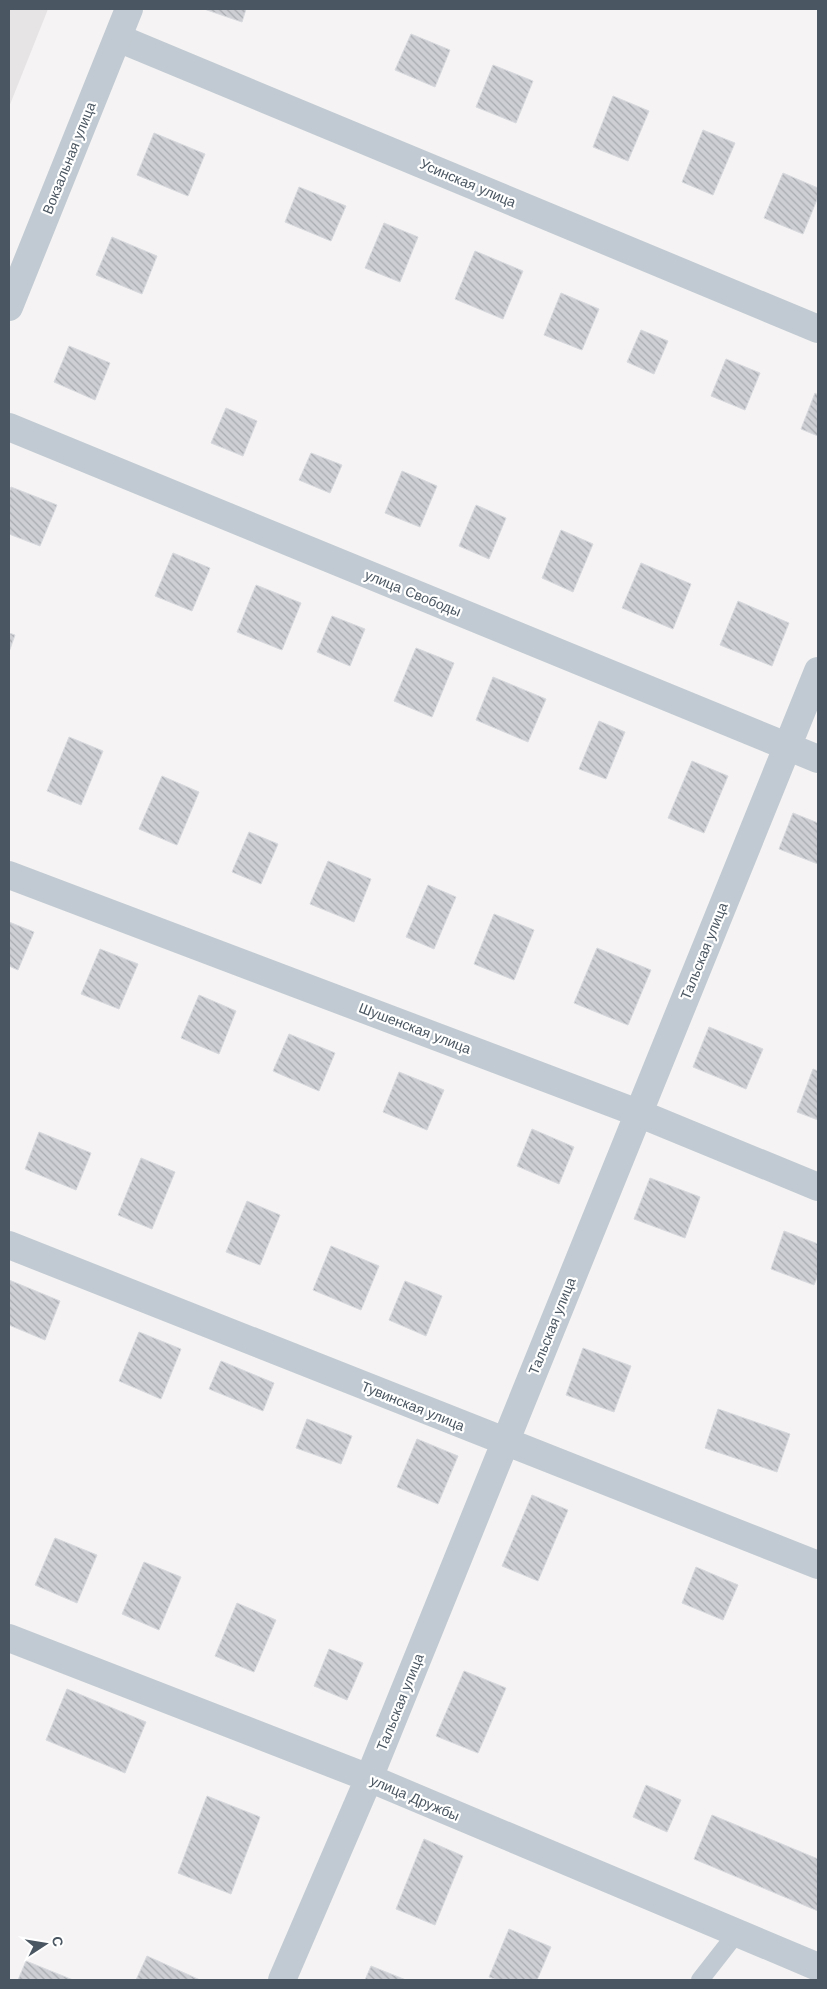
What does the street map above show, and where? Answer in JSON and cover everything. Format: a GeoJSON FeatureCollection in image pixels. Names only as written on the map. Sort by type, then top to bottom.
{"type":"FeatureCollection","features":[{"type":"Feature","properties":{"kind":"street","name":"Вокзальная улица"},"geometry":{"type":"LineString","coordinates":[[9,307],[129,9]]}},
{"type":"Feature","properties":{"kind":"street","name":"Усинская улица"},"geometry":{"type":"LineString","coordinates":[[118,38],[818,329]]}},
{"type":"Feature","properties":{"kind":"street","name":"улица Свободы"},"geometry":{"type":"LineString","coordinates":[[9,427],[818,759]]}},
{"type":"Feature","properties":{"kind":"street","name":"Тальская улица"},"geometry":{"type":"LineString","coordinates":[[282,1980],[369,1778],[818,670]]}},
{"type":"Feature","properties":{"kind":"street","name":"Шушенская улица"},"geometry":{"type":"LineString","coordinates":[[9,875],[638,1113],[818,1187]]}},
{"type":"Feature","properties":{"kind":"street","name":"Тувинская улица"},"geometry":{"type":"LineString","coordinates":[[9,1245],[818,1565]]}},
{"type":"Feature","properties":{"kind":"street","name":"улица Дружбы"},"geometry":{"type":"LineString","coordinates":[[9,1638],[369,1778],[818,1967]]}},
{"type":"Feature","properties":{"kind":"lane"},"geometry":{"type":"LineString","coordinates":[[700,1980],[736,1934]]}},
{"type":"Feature","properties":{"kind":"shaded area"},"geometry":{"type":"Polygon","coordinates":[[[9,9],[48,9],[9,107],[9,9]]]}},
{"type":"Feature","properties":{"kind":"building"},"geometry":{"type":"Polygon","coordinates":[[[204,9],[246,9],[242,22],[204,9]]]}},
{"type":"Feature","properties":{"kind":"building"},"geometry":{"type":"Polygon","coordinates":[[[411,34],[450,50],[435,87],[395,70],[411,34]]]}},
{"type":"Feature","properties":{"kind":"building"},"geometry":{"type":"Polygon","coordinates":[[[493,65],[533,81],[516,123],[476,107],[493,65]]]}},
{"type":"Feature","properties":{"kind":"building"},"geometry":{"type":"Polygon","coordinates":[[[613,96],[649,111],[628,161],[593,147],[613,96]]]}},
{"type":"Feature","properties":{"kind":"building"},"geometry":{"type":"Polygon","coordinates":[[[703,130],[735,143],[713,195],[682,182],[703,130]]]}},
{"type":"Feature","properties":{"kind":"building"},"geometry":{"type":"Polygon","coordinates":[[[154,133],[205,154],[188,196],[137,175],[154,133]]]}},
{"type":"Feature","properties":{"kind":"building"},"geometry":{"type":"Polygon","coordinates":[[[783,173],[818,188],[818,197],[803,234],[764,218],[783,173]]]}},
{"type":"Feature","properties":{"kind":"building"},"geometry":{"type":"Polygon","coordinates":[[[299,187],[346,206],[331,241],[285,222],[299,187]]]}},
{"type":"Feature","properties":{"kind":"building"},"geometry":{"type":"Polygon","coordinates":[[[384,223],[418,237],[400,282],[365,268],[384,223]]]}},
{"type":"Feature","properties":{"kind":"building"},"geometry":{"type":"Polygon","coordinates":[[[112,237],[157,256],[142,294],[96,275],[112,237]]]}},
{"type":"Feature","properties":{"kind":"building"},"geometry":{"type":"Polygon","coordinates":[[[475,251],[523,271],[503,319],[455,299],[475,251]]]}},
{"type":"Feature","properties":{"kind":"building"},"geometry":{"type":"Polygon","coordinates":[[[561,293],[599,309],[582,350],[544,335],[561,293]]]}},
{"type":"Feature","properties":{"kind":"building"},"geometry":{"type":"Polygon","coordinates":[[[641,330],[668,341],[654,374],[627,362],[641,330]]]}},
{"type":"Feature","properties":{"kind":"building"},"geometry":{"type":"Polygon","coordinates":[[[69,346],[110,363],[95,400],[54,382],[69,346]]]}},
{"type":"Feature","properties":{"kind":"building"},"geometry":{"type":"Polygon","coordinates":[[[726,359],[760,373],[745,410],[711,396],[726,359]]]}},
{"type":"Feature","properties":{"kind":"building"},"geometry":{"type":"Polygon","coordinates":[[[815,393],[818,395],[818,436],[801,429],[815,393]]]}},
{"type":"Feature","properties":{"kind":"building"},"geometry":{"type":"Polygon","coordinates":[[[226,408],[257,421],[243,456],[211,443],[226,408]]]}},
{"type":"Feature","properties":{"kind":"building"},"geometry":{"type":"Polygon","coordinates":[[[311,453],[342,465],[330,493],[299,480],[311,453]]]}},
{"type":"Feature","properties":{"kind":"building"},"geometry":{"type":"Polygon","coordinates":[[[402,471],[437,486],[420,527],[385,513],[402,471]]]}},
{"type":"Feature","properties":{"kind":"building"},"geometry":{"type":"Polygon","coordinates":[[[11,487],[57,505],[40,546],[9,534],[9,493],[11,487]]]}},
{"type":"Feature","properties":{"kind":"building"},"geometry":{"type":"Polygon","coordinates":[[[476,505],[506,518],[489,559],[459,546],[476,505]]]}},
{"type":"Feature","properties":{"kind":"building"},"geometry":{"type":"Polygon","coordinates":[[[561,530],[593,544],[573,592],[542,578],[561,530]]]}},
{"type":"Feature","properties":{"kind":"building"},"geometry":{"type":"Polygon","coordinates":[[[173,553],[210,568],[192,611],[155,596],[173,553]]]}},
{"type":"Feature","properties":{"kind":"building"},"geometry":{"type":"Polygon","coordinates":[[[641,563],[691,584],[673,629],[622,608],[641,563]]]}},
{"type":"Feature","properties":{"kind":"building"},"geometry":{"type":"Polygon","coordinates":[[[256,585],[301,603],[282,650],[237,632],[256,585]]]}},
{"type":"Feature","properties":{"kind":"building"},"geometry":{"type":"Polygon","coordinates":[[[738,601],[789,623],[772,666],[720,645],[738,601]]]}},
{"type":"Feature","properties":{"kind":"building"},"geometry":{"type":"Polygon","coordinates":[[[332,616],[365,629],[350,666],[317,652],[332,616]]]}},
{"type":"Feature","properties":{"kind":"building"},"geometry":{"type":"Polygon","coordinates":[[[9,633],[15,635],[9,652],[9,633]]]}},
{"type":"Feature","properties":{"kind":"building"},"geometry":{"type":"Polygon","coordinates":[[[416,648],[454,663],[432,717],[394,701],[416,648]]]}},
{"type":"Feature","properties":{"kind":"building"},"geometry":{"type":"Polygon","coordinates":[[[493,677],[546,699],[528,742],[476,720],[493,677]]]}},
{"type":"Feature","properties":{"kind":"building"},"geometry":{"type":"Polygon","coordinates":[[[599,721],[625,732],[606,779],[579,769],[599,721]]]}},
{"type":"Feature","properties":{"kind":"building"},"geometry":{"type":"Polygon","coordinates":[[[69,737],[103,751],[81,805],[47,791],[69,737]]]}},
{"type":"Feature","properties":{"kind":"building"},"geometry":{"type":"Polygon","coordinates":[[[692,761],[728,776],[704,833],[668,818],[692,761]]]}},
{"type":"Feature","properties":{"kind":"building"},"geometry":{"type":"Polygon","coordinates":[[[162,776],[199,792],[177,845],[139,829],[162,776]]]}},
{"type":"Feature","properties":{"kind":"building"},"geometry":{"type":"Polygon","coordinates":[[[793,813],[818,823],[818,864],[779,849],[793,813]]]}},
{"type":"Feature","properties":{"kind":"building"},"geometry":{"type":"Polygon","coordinates":[[[249,832],[278,844],[261,884],[232,872],[249,832]]]}},
{"type":"Feature","properties":{"kind":"building"},"geometry":{"type":"Polygon","coordinates":[[[328,861],[371,879],[354,922],[310,904],[328,861]]]}},
{"type":"Feature","properties":{"kind":"building"},"geometry":{"type":"Polygon","coordinates":[[[428,885],[456,897],[434,949],[406,937],[428,885]]]}},
{"type":"Feature","properties":{"kind":"building"},"geometry":{"type":"Polygon","coordinates":[[[494,914],[534,930],[514,980],[474,964],[494,914]]]}},
{"type":"Feature","properties":{"kind":"building"},"geometry":{"type":"Polygon","coordinates":[[[9,922],[34,932],[18,970],[9,966],[9,922]]]}},
{"type":"Feature","properties":{"kind":"building"},"geometry":{"type":"Polygon","coordinates":[[[597,948],[651,970],[628,1025],[574,1003],[597,948]]]}},
{"type":"Feature","properties":{"kind":"building"},"geometry":{"type":"Polygon","coordinates":[[[100,949],[138,964],[119,1009],[81,994],[100,949]]]}},
{"type":"Feature","properties":{"kind":"building"},"geometry":{"type":"Polygon","coordinates":[[[199,995],[236,1011],[219,1054],[181,1038],[199,995]]]}},
{"type":"Feature","properties":{"kind":"building"},"geometry":{"type":"Polygon","coordinates":[[[709,1027],[763,1049],[746,1089],[693,1067],[709,1027]]]}},
{"type":"Feature","properties":{"kind":"building"},"geometry":{"type":"Polygon","coordinates":[[[289,1034],[335,1053],[319,1091],[273,1071],[289,1034]]]}},
{"type":"Feature","properties":{"kind":"building"},"geometry":{"type":"Polygon","coordinates":[[[813,1069],[818,1071],[818,1120],[797,1112],[813,1069]]]}},
{"type":"Feature","properties":{"kind":"building"},"geometry":{"type":"Polygon","coordinates":[[[399,1072],[444,1090],[427,1130],[383,1112],[399,1072]]]}},
{"type":"Feature","properties":{"kind":"building"},"geometry":{"type":"Polygon","coordinates":[[[532,1129],[574,1147],[559,1184],[517,1166],[532,1129]]]}},
{"type":"Feature","properties":{"kind":"building"},"geometry":{"type":"Polygon","coordinates":[[[39,1132],[91,1153],[76,1190],[25,1169],[39,1132]]]}},
{"type":"Feature","properties":{"kind":"building"},"geometry":{"type":"Polygon","coordinates":[[[141,1158],[175,1172],[152,1229],[118,1215],[141,1158]]]}},
{"type":"Feature","properties":{"kind":"building"},"geometry":{"type":"Polygon","coordinates":[[[650,1178],[700,1197],[685,1238],[634,1219],[650,1178]]]}},
{"type":"Feature","properties":{"kind":"building"},"geometry":{"type":"Polygon","coordinates":[[[247,1201],[280,1215],[260,1265],[226,1252],[247,1201]]]}},
{"type":"Feature","properties":{"kind":"building"},"geometry":{"type":"Polygon","coordinates":[[[784,1231],[818,1244],[818,1275],[814,1285],[771,1269],[784,1231]]]}},
{"type":"Feature","properties":{"kind":"building"},"geometry":{"type":"Polygon","coordinates":[[[331,1246],[379,1266],[361,1310],[313,1290],[331,1246]]]}},
{"type":"Feature","properties":{"kind":"building"},"geometry":{"type":"Polygon","coordinates":[[[9,1280],[60,1301],[45,1340],[9,1325],[9,1280]]]}},
{"type":"Feature","properties":{"kind":"building"},"geometry":{"type":"Polygon","coordinates":[[[405,1281],[442,1296],[426,1336],[389,1320],[405,1281]]]}},
{"type":"Feature","properties":{"kind":"building"},"geometry":{"type":"Polygon","coordinates":[[[139,1332],[181,1349],[161,1399],[119,1381],[139,1332]]]}},
{"type":"Feature","properties":{"kind":"building"},"geometry":{"type":"Polygon","coordinates":[[[583,1348],[631,1366],[614,1412],[566,1395],[583,1348]]]}},
{"type":"Feature","properties":{"kind":"building"},"geometry":{"type":"Polygon","coordinates":[[[221,1361],[274,1383],[263,1411],[209,1389],[221,1361]]]}},
{"type":"Feature","properties":{"kind":"building"},"geometry":{"type":"Polygon","coordinates":[[[718,1409],[790,1434],[777,1472],[705,1448],[718,1409]]]}},
{"type":"Feature","properties":{"kind":"building"},"geometry":{"type":"Polygon","coordinates":[[[307,1419],[352,1436],[341,1464],[296,1448],[307,1419]]]}},
{"type":"Feature","properties":{"kind":"building"},"geometry":{"type":"Polygon","coordinates":[[[417,1439],[458,1456],[438,1504],[397,1487],[417,1439]]]}},
{"type":"Feature","properties":{"kind":"building"},"geometry":{"type":"Polygon","coordinates":[[[532,1495],[568,1510],[538,1581],[502,1566],[532,1495]]]}},
{"type":"Feature","properties":{"kind":"building"},"geometry":{"type":"Polygon","coordinates":[[[55,1538],[97,1555],[77,1603],[35,1585],[55,1538]]]}},
{"type":"Feature","properties":{"kind":"building"},"geometry":{"type":"Polygon","coordinates":[[[144,1562],[181,1577],[159,1630],[122,1614],[144,1562]]]}},
{"type":"Feature","properties":{"kind":"building"},"geometry":{"type":"Polygon","coordinates":[[[696,1567],[738,1585],[723,1620],[682,1603],[696,1567]]]}},
{"type":"Feature","properties":{"kind":"building"},"geometry":{"type":"Polygon","coordinates":[[[237,1603],[276,1620],[254,1672],[215,1656],[237,1603]]]}},
{"type":"Feature","properties":{"kind":"building"},"geometry":{"type":"Polygon","coordinates":[[[329,1649],[363,1663],[347,1700],[314,1686],[329,1649]]]}},
{"type":"Feature","properties":{"kind":"building"},"geometry":{"type":"Polygon","coordinates":[[[464,1671],[506,1688],[478,1753],[436,1736],[464,1671]]]}},
{"type":"Feature","properties":{"kind":"building"},"geometry":{"type":"Polygon","coordinates":[[[67,1689],[146,1722],[125,1773],[46,1740],[67,1689]]]}},
{"type":"Feature","properties":{"kind":"building"},"geometry":{"type":"Polygon","coordinates":[[[646,1785],[681,1800],[667,1832],[633,1817],[646,1785]]]}},
{"type":"Feature","properties":{"kind":"building"},"geometry":{"type":"Polygon","coordinates":[[[207,1796],[260,1817],[231,1894],[178,1873],[207,1796]]]}},
{"type":"Feature","properties":{"kind":"building"},"geometry":{"type":"Polygon","coordinates":[[[712,1815],[818,1859],[818,1911],[694,1859],[712,1815]]]}},
{"type":"Feature","properties":{"kind":"building"},"geometry":{"type":"Polygon","coordinates":[[[424,1839],[463,1856],[435,1925],[396,1909],[424,1839]]]}},
{"type":"Feature","properties":{"kind":"building"},"geometry":{"type":"Polygon","coordinates":[[[509,1929],[551,1947],[537,1980],[498,1980],[489,1977],[509,1929]]]}},
{"type":"Feature","properties":{"kind":"building"},"geometry":{"type":"Polygon","coordinates":[[[147,1956],[200,1980],[136,1980],[147,1956]]]}},
{"type":"Feature","properties":{"kind":"building"},"geometry":{"type":"Polygon","coordinates":[[[26,1961],[73,1980],[18,1980],[26,1961]]]}},
{"type":"Feature","properties":{"kind":"building"},"geometry":{"type":"Polygon","coordinates":[[[371,1966],[406,1980],[365,1980],[371,1966]]]}}]}
